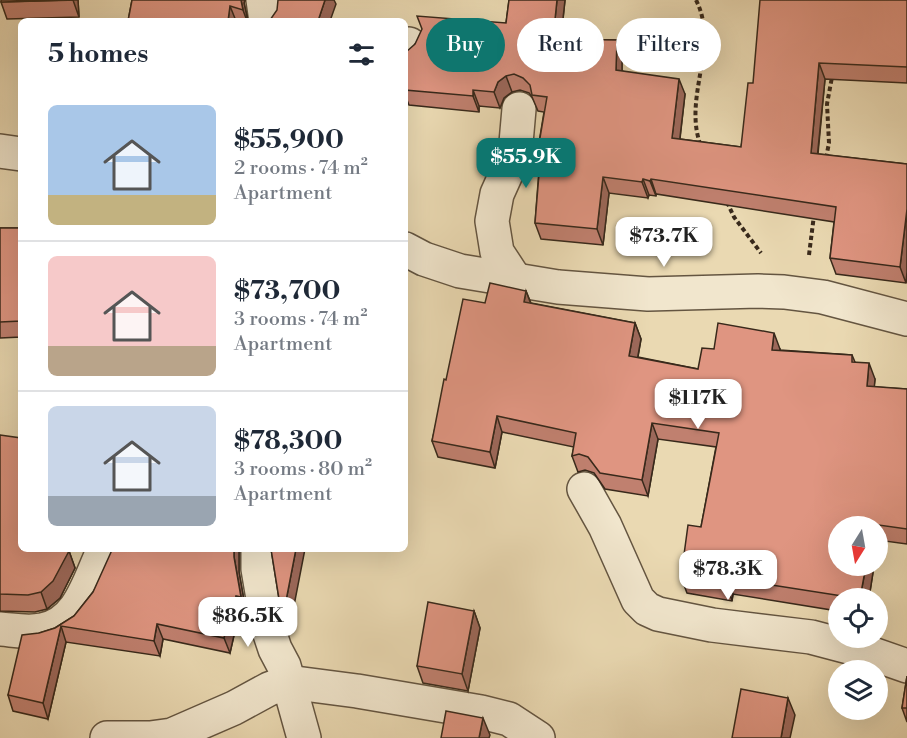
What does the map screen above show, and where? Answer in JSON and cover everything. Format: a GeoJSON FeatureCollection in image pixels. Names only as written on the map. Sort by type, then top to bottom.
{"type":"FeatureCollection","features":[{"type":"Feature","properties":{"kind":"street"},"geometry":{"type":"LineString","coordinates":[[263,0],[266,18]]}},
{"type":"Feature","properties":{"kind":"street"},"geometry":{"type":"LineString","coordinates":[[514,279],[497,252],[492,220],[497,194],[514,154],[519,109]]}},
{"type":"Feature","properties":{"kind":"street"},"geometry":{"type":"LineString","coordinates":[[0,151],[18,154]]}},
{"type":"Feature","properties":{"kind":"street"},"geometry":{"type":"LineString","coordinates":[[408,251],[424,259],[460,271],[558,287],[648,294],[758,291],[801,294],[907,319]]}},
{"type":"Feature","properties":{"kind":"street"},"geometry":{"type":"LineString","coordinates":[[584,489],[605,526],[638,600],[647,609],[658,614],[712,625],[811,637],[864,651],[907,666]]}},
{"type":"Feature","properties":{"kind":"street"},"geometry":{"type":"LineString","coordinates":[[0,629],[41,631],[67,619],[76,610],[103,552]]}},
{"type":"Feature","properties":{"kind":"street"},"geometry":{"type":"LineString","coordinates":[[258,552],[258,569],[268,628],[288,682],[303,738]]}},
{"type":"Feature","properties":{"kind":"street"},"geometry":{"type":"LineString","coordinates":[[107,738],[150,738],[172,735],[234,708],[269,688],[288,682],[481,712],[509,719],[538,738]]}},
{"type":"Feature","properties":{"kind":"path"},"geometry":{"type":"LineString","coordinates":[[696,0],[704,25],[705,49],[694,112],[696,132],[704,152]]}},
{"type":"Feature","properties":{"kind":"path"},"geometry":{"type":"LineString","coordinates":[[825,163],[829,143],[827,116],[833,74]]}},
{"type":"Feature","properties":{"kind":"path"},"geometry":{"type":"LineString","coordinates":[[726,201],[740,225],[801,294]]}},
{"type":"Feature","properties":{"kind":"path"},"geometry":{"type":"LineString","coordinates":[[801,294],[808,265],[815,213]]}},
{"type":"Feature","properties":{"kind":"building"},"geometry":{"type":"Polygon","coordinates":[[[1,0],[67,0],[1,2],[1,0]]]}},
{"type":"Feature","properties":{"kind":"building"},"geometry":{"type":"Polygon","coordinates":[[[132,0],[241,0],[243,10],[230,6],[228,18],[129,18],[132,0]]]}},
{"type":"Feature","properties":{"kind":"building"},"geometry":{"type":"Polygon","coordinates":[[[278,0],[325,0],[319,18],[271,18],[277,10],[278,0]]]}},
{"type":"Feature","properties":{"kind":"building"},"geometry":{"type":"Polygon","coordinates":[[[509,0],[557,0],[555,18],[517,18],[517,72],[604,72],[604,40],[616,40],[616,72],[679,79],[672,138],[741,147],[748,83],[753,83],[760,0],[907,0],[907,67],[819,63],[811,153],[907,164],[907,209],[900,267],[830,258],[836,207],[651,179],[650,181],[643,179],[642,182],[603,177],[597,229],[535,223],[540,162],[536,161],[547,97],[532,95],[530,85],[523,78],[514,74],[498,82],[494,92],[473,90],[473,96],[408,90],[408,50],[415,44],[422,29],[417,16],[442,18],[426,18],[426,72],[505,72],[505,23],[509,0]]]}},
{"type":"Feature","properties":{"kind":"building"},"geometry":{"type":"Polygon","coordinates":[[[0,228],[18,228],[18,321],[0,322],[0,228]]]}},
{"type":"Feature","properties":{"kind":"building"},"geometry":{"type":"Polygon","coordinates":[[[490,283],[526,291],[524,302],[635,323],[629,356],[698,369],[702,348],[714,349],[718,323],[774,333],[772,350],[852,355],[852,362],[869,363],[867,386],[907,389],[907,529],[888,526],[888,516],[828,516],[828,576],[864,576],[862,588],[828,588],[828,594],[727,578],[727,585],[681,577],[688,525],[701,527],[719,433],[652,423],[642,480],[600,473],[588,457],[579,454],[572,456],[576,433],[497,416],[490,452],[432,441],[463,299],[485,303],[490,283]]]}},
{"type":"Feature","properties":{"kind":"building"},"geometry":{"type":"Polygon","coordinates":[[[0,435],[18,438],[18,552],[68,552],[53,581],[41,592],[28,595],[0,594],[0,435]]]}},
{"type":"Feature","properties":{"kind":"building"},"geometry":{"type":"Polygon","coordinates":[[[111,552],[234,552],[241,597],[236,596],[234,608],[231,607],[224,638],[157,624],[154,641],[61,626],[43,703],[8,695],[22,635],[55,628],[74,616],[93,592],[111,552]]]}},
{"type":"Feature","properties":{"kind":"building"},"geometry":{"type":"Polygon","coordinates":[[[271,552],[295,552],[285,606],[280,605],[271,552]]]}},
{"type":"Feature","properties":{"kind":"building"},"geometry":{"type":"Polygon","coordinates":[[[428,602],[474,611],[462,674],[417,666],[428,602]]]}},
{"type":"Feature","properties":{"kind":"building"},"geometry":{"type":"Polygon","coordinates":[[[907,676],[907,708],[902,708],[907,676]]]}},
{"type":"Feature","properties":{"kind":"building"},"geometry":{"type":"Polygon","coordinates":[[[741,689],[788,698],[781,738],[732,738],[741,689]]]}},
{"type":"Feature","properties":{"kind":"building"},"geometry":{"type":"Polygon","coordinates":[[[446,711],[483,718],[479,738],[441,738],[446,711]]]}}]}
